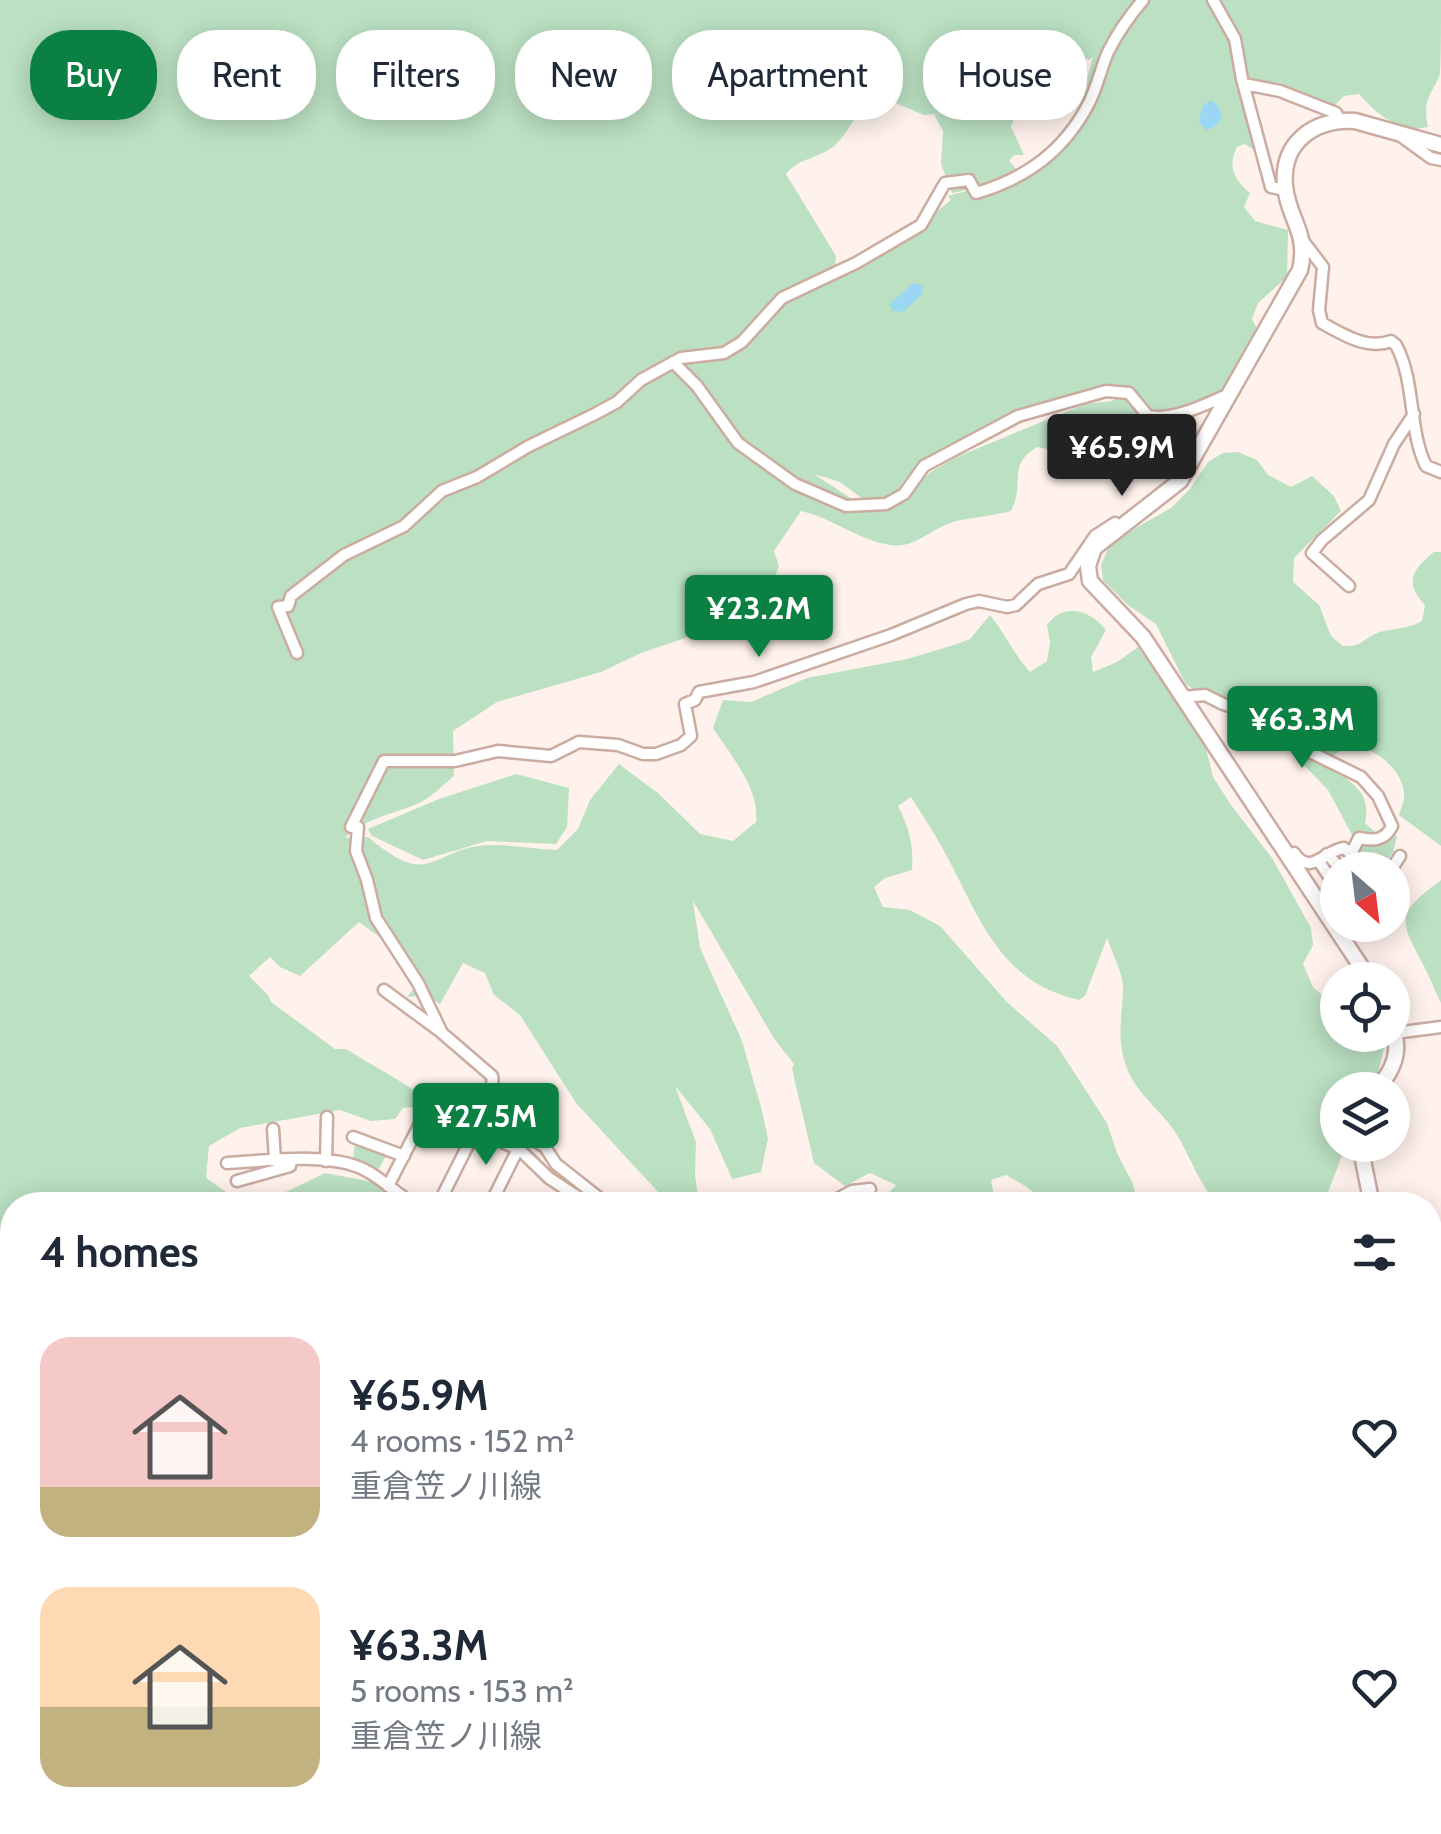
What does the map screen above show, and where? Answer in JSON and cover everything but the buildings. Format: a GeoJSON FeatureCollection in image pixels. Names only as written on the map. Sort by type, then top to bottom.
{"type":"FeatureCollection","features":[{"type":"Feature","properties":{"kind":"main road"},"geometry":{"type":"LineString","coordinates":[[1358,962],[1143,637],[1090,581],[1088,566],[1094,548],[1180,482],[1300,270],[1304,242],[1285,190],[1286,164],[1295,142],[1313,128],[1340,120],[1441,145]]}},
{"type":"Feature","properties":{"kind":"main road"},"geometry":{"type":"LineString","coordinates":[[1363,1162],[1369,1192]]}},
{"type":"Feature","properties":{"kind":"street"},"geometry":{"type":"LineString","coordinates":[[297,653],[278,608],[288,606],[291,596],[344,555],[404,526],[442,491],[477,477],[616,402],[641,380],[673,362],[724,353],[742,342],[782,298],[912,232],[931,212],[946,182],[969,180],[976,192],[1011,182],[1044,160],[1059,148],[1088,104],[1109,50],[1144,0]]}},
{"type":"Feature","properties":{"kind":"street"},"geometry":{"type":"LineString","coordinates":[[1212,0],[1236,38],[1266,174],[1271,187],[1285,190]]}},
{"type":"Feature","properties":{"kind":"street"},"geometry":{"type":"LineString","coordinates":[[1244,84],[1280,91],[1336,113],[1340,120]]}},
{"type":"Feature","properties":{"kind":"street"},"geometry":{"type":"LineString","coordinates":[[1397,133],[1431,158],[1441,160]]}},
{"type":"Feature","properties":{"kind":"street"},"geometry":{"type":"LineString","coordinates":[[1304,242],[1322,268],[1322,323],[1367,344],[1379,346],[1391,341],[1396,345],[1411,389],[1418,449],[1426,466],[1441,472]]}},
{"type":"Feature","properties":{"kind":"street"},"geometry":{"type":"LineString","coordinates":[[673,362],[697,386],[738,443],[795,484],[827,500],[869,507],[886,504],[904,494],[924,466],[1034,410],[1106,390],[1129,393],[1148,416],[1158,418],[1177,415],[1232,394]]}},
{"type":"Feature","properties":{"kind":"street"},"geometry":{"type":"LineString","coordinates":[[1349,586],[1312,553],[1370,500],[1394,444],[1415,413]]}},
{"type":"Feature","properties":{"kind":"street"},"geometry":{"type":"LineString","coordinates":[[442,1033],[418,983],[376,918],[356,851],[358,827],[351,827],[384,761],[455,761],[498,751],[551,756],[580,742],[656,754],[681,745],[691,736],[685,704],[699,692],[754,682],[891,635],[966,604],[979,601],[1006,608],[1016,606],[1038,584],[1069,574],[1095,536],[1115,524],[1118,528]]}},
{"type":"Feature","properties":{"kind":"street"},"geometry":{"type":"LineString","coordinates":[[1183,697],[1205,695],[1276,720],[1310,752],[1361,777],[1378,796],[1392,826],[1380,840],[1358,838],[1352,852]]}},
{"type":"Feature","properties":{"kind":"street"},"geometry":{"type":"LineString","coordinates":[[1271,832],[1279,833],[1304,864],[1320,858]]}},
{"type":"Feature","properties":{"kind":"street"},"geometry":{"type":"LineString","coordinates":[[384,990],[492,1076],[490,1112],[545,1147],[556,1164],[592,1192]]}},
{"type":"Feature","properties":{"kind":"street"},"geometry":{"type":"LineString","coordinates":[[1410,1029],[1441,1027]]}},
{"type":"Feature","properties":{"kind":"street"},"geometry":{"type":"LineString","coordinates":[[326,1161],[327,1118]]}},
{"type":"Feature","properties":{"kind":"street"},"geometry":{"type":"LineString","coordinates":[[388,1186],[422,1120],[476,1129],[518,1149],[548,1178],[570,1192]]}},
{"type":"Feature","properties":{"kind":"street"},"geometry":{"type":"LineString","coordinates":[[273,1129],[275,1160]]}},
{"type":"Feature","properties":{"kind":"street"},"geometry":{"type":"LineString","coordinates":[[444,1192],[476,1129]]}},
{"type":"Feature","properties":{"kind":"street"},"geometry":{"type":"LineString","coordinates":[[353,1136],[404,1156]]}},
{"type":"Feature","properties":{"kind":"street"},"geometry":{"type":"LineString","coordinates":[[496,1192],[518,1149]]}},
{"type":"Feature","properties":{"kind":"street"},"geometry":{"type":"LineString","coordinates":[[237,1181],[290,1166],[291,1160]]}},
{"type":"Feature","properties":{"kind":"street"},"geometry":{"type":"LineString","coordinates":[[227,1163],[349,1162],[397,1192]]}},
{"type":"Feature","properties":{"kind":"street"},"geometry":{"type":"LineString","coordinates":[[860,1192],[870,1188]]}},
{"type":"Feature","properties":{"kind":"green space"},"geometry":{"type":"Polygon","coordinates":[[[0,0],[1441,0],[1440,74],[1427,104],[1428,127],[1408,128],[1390,121],[1359,94],[1344,96],[1333,107],[1249,91],[1258,135],[1253,149],[1244,144],[1237,147],[1232,167],[1250,193],[1244,207],[1255,221],[1288,230],[1287,277],[1258,303],[1252,319],[1261,337],[1257,348],[1217,399],[1188,405],[1149,425],[1085,438],[1067,453],[1037,447],[1019,468],[1011,511],[956,521],[908,544],[878,542],[801,511],[774,551],[779,566],[772,584],[727,618],[601,672],[497,702],[453,731],[454,776],[435,793],[371,820],[345,838],[368,837],[406,862],[420,864],[472,847],[557,850],[578,829],[590,800],[619,764],[659,794],[700,834],[733,841],[756,822],[756,809],[749,784],[713,728],[723,700],[751,702],[807,678],[907,659],[954,645],[970,639],[990,615],[1030,672],[1047,661],[1047,625],[1061,613],[1077,611],[1106,630],[1091,657],[1093,672],[1138,647],[1205,744],[1213,777],[1272,858],[1311,928],[1313,945],[1303,964],[1320,993],[1320,1052],[1383,1052],[1378,1072],[1320,1072],[1320,1162],[1340,1162],[1328,1192],[1208,1192],[1171,1126],[1141,1092],[1125,1063],[1121,1042],[1123,982],[1107,938],[1085,996],[1079,1000],[1051,991],[1029,978],[994,943],[911,797],[898,806],[910,837],[912,870],[885,878],[874,887],[883,907],[910,910],[940,926],[1007,1002],[1057,1046],[1107,1123],[1135,1192],[1033,1192],[1006,1175],[991,1180],[993,1192],[889,1192],[896,1185],[870,1173],[845,1186],[814,1163],[794,1064],[775,1040],[693,901],[700,948],[742,1041],[761,1107],[768,1139],[761,1172],[732,1179],[710,1129],[675,1086],[696,1142],[697,1192],[658,1192],[576,1103],[520,1015],[494,995],[485,973],[463,963],[440,1004],[407,997],[417,985],[381,938],[359,922],[300,976],[280,967],[270,957],[249,976],[271,1002],[335,1049],[346,1049],[433,1101],[467,1108],[467,1113],[424,1112],[413,1107],[403,1108],[395,1119],[371,1121],[340,1110],[240,1128],[209,1146],[206,1178],[226,1192],[0,1192],[0,0]],[[672,30],[672,120],[854,120],[835,145],[786,174],[836,256],[835,269],[929,218],[951,200],[948,196],[989,185],[952,193],[941,164],[943,131],[937,120],[1014,120],[1011,127],[1024,155],[1014,155],[1009,161],[1018,171],[1044,154],[1071,120],[1087,120],[1087,80],[1093,57],[1087,59],[1087,30],[923,30],[923,115],[903,106],[903,30],[672,30]],[[1124,395],[1038,414],[915,473],[890,496],[864,500],[840,482],[814,474],[858,503],[875,505],[917,485],[959,456],[1085,404],[1124,395]]]}},
{"type":"Feature","properties":{"kind":"green space"},"geometry":{"type":"Polygon","coordinates":[[[1238,452],[1257,460],[1268,475],[1291,487],[1312,476],[1334,496],[1341,511],[1294,558],[1293,582],[1319,605],[1331,636],[1343,646],[1357,645],[1379,633],[1422,621],[1425,605],[1414,589],[1413,576],[1434,552],[1441,552],[1441,846],[1399,815],[1404,793],[1401,781],[1385,760],[1361,748],[1350,748],[1330,761],[1362,794],[1365,823],[1375,832],[1390,831],[1397,837],[1393,852],[1361,852],[1328,790],[1272,732],[1242,717],[1214,695],[1198,693],[1185,683],[1156,624],[1129,606],[1103,580],[1101,565],[1111,542],[1171,508],[1208,462],[1223,453],[1238,452]]]}},
{"type":"Feature","properties":{"kind":"green space"},"geometry":{"type":"Polygon","coordinates":[[[516,774],[569,788],[567,827],[556,844],[487,841],[423,860],[372,836],[368,829],[439,799],[516,774]]]}},
{"type":"Feature","properties":{"kind":"green space"},"geometry":{"type":"Polygon","coordinates":[[[1441,880],[1441,1003],[1410,938],[1410,908],[1441,880]]]}},
{"type":"Feature","properties":{"kind":"green space"},"geometry":{"type":"Polygon","coordinates":[[[355,1143],[386,1156],[377,1172],[353,1159],[355,1143]]]}},
{"type":"Feature","properties":{"kind":"green space"},"geometry":{"type":"Polygon","coordinates":[[[325,1173],[373,1182],[388,1192],[286,1192],[325,1173]]]}},
{"type":"Feature","properties":{"kind":"water"},"geometry":{"type":"Polygon","coordinates":[[[1211,100],[1219,107],[1222,118],[1206,130],[1199,122],[1202,107],[1211,100]]]}},
{"type":"Feature","properties":{"kind":"water"},"geometry":{"type":"Polygon","coordinates":[[[913,283],[923,286],[922,294],[903,312],[892,310],[890,304],[913,283]]]}}]}
